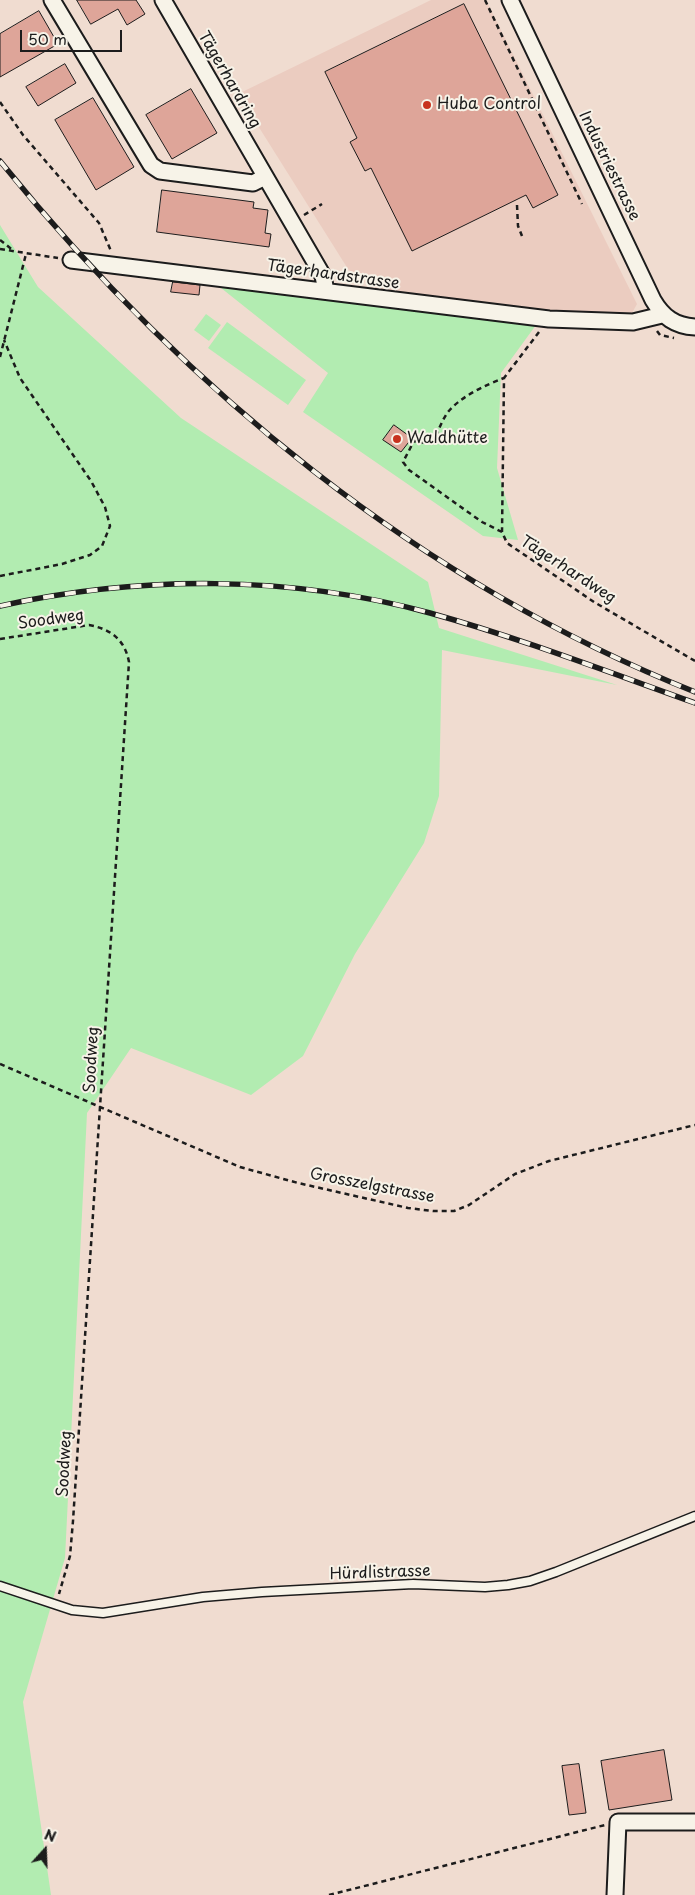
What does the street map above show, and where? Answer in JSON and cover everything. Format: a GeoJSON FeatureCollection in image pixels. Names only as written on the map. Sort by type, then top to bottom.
{"type":"FeatureCollection","features":[{"type":"Feature","properties":{"kind":"street"},"geometry":{"type":"LineString","coordinates":[[52,0],[151,165],[160,171],[253,183],[265,177]]}},
{"type":"Feature","properties":{"kind":"street","name":"Tägerhardring"},"geometry":{"type":"LineString","coordinates":[[163,0],[323,276],[326,290]]}},
{"type":"Feature","properties":{"kind":"street","name":"Industriestrasse"},"geometry":{"type":"LineString","coordinates":[[510,0],[662,315]]}},
{"type":"Feature","properties":{"kind":"street","name":"Tägerhardstrasse"},"geometry":{"type":"LineString","coordinates":[[71,260],[326,290],[421,305],[549,320],[633,322],[662,315]]}},
{"type":"Feature","properties":{"kind":"street"},"geometry":{"type":"LineString","coordinates":[[662,315],[674,322],[695,327]]}},
{"type":"Feature","properties":{"kind":"street"},"geometry":{"type":"LineString","coordinates":[[614,1895],[618,1822],[695,1822]]}},
{"type":"Feature","properties":{"kind":"lane","name":"Hürdlistrasse"},"geometry":{"type":"LineString","coordinates":[[0,1586],[81,1612],[103,1613],[203,1597],[271,1592],[413,1584],[485,1587],[508,1585],[530,1581],[556,1572],[695,1516]]}},
{"type":"Feature","properties":{"kind":"path"},"geometry":{"type":"LineString","coordinates":[[485,0],[582,204]]}},
{"type":"Feature","properties":{"kind":"path"},"geometry":{"type":"LineString","coordinates":[[0,102],[23,136],[99,223],[109,244],[114,264]]}},
{"type":"Feature","properties":{"kind":"path"},"geometry":{"type":"LineString","coordinates":[[292,222],[322,204]]}},
{"type":"Feature","properties":{"kind":"path"},"geometry":{"type":"LineString","coordinates":[[517,205],[518,226],[522,236]]}},
{"type":"Feature","properties":{"kind":"path"},"geometry":{"type":"LineString","coordinates":[[0,240],[15,252]]}},
{"type":"Feature","properties":{"kind":"path"},"geometry":{"type":"LineString","coordinates":[[0,249],[71,260]]}},
{"type":"Feature","properties":{"kind":"path"},"geometry":{"type":"LineString","coordinates":[[0,357],[26,254]]}},
{"type":"Feature","properties":{"kind":"path"},"geometry":{"type":"LineString","coordinates":[[502,532],[474,516],[410,470],[402,462],[414,441],[426,443],[434,440],[447,413],[460,402],[488,385],[504,378],[549,320]]}},
{"type":"Feature","properties":{"kind":"path"},"geometry":{"type":"LineString","coordinates":[[0,576],[62,564],[90,555],[102,546],[110,526],[105,507],[91,481],[20,378],[4,340]]}},
{"type":"Feature","properties":{"kind":"path","name":"Tägerhardweg"},"geometry":{"type":"LineString","coordinates":[[504,378],[502,532],[506,543],[594,602],[695,661]]}},
{"type":"Feature","properties":{"kind":"path","name":"Soodweg"},"geometry":{"type":"LineString","coordinates":[[0,639],[90,625],[113,634],[124,645],[128,657],[101,1107],[73,1521],[66,1573],[55,1605]]}},
{"type":"Feature","properties":{"kind":"path","name":"Grosszelgstrasse"},"geometry":{"type":"LineString","coordinates":[[0,1064],[240,1167],[298,1183],[408,1208],[433,1211],[454,1211],[469,1206],[516,1174],[550,1161],[695,1125]]}},
{"type":"Feature","properties":{"kind":"path"},"geometry":{"type":"LineString","coordinates":[[329,1895],[618,1822]]}},
{"type":"Feature","properties":{"kind":"shaded area"},"geometry":{"type":"Polygon","coordinates":[[[431,0],[486,0],[637,304],[632,313],[541,312],[376,291],[348,269],[238,94],[431,0]]]}},
{"type":"Feature","properties":{"kind":"green space"},"geometry":{"type":"Polygon","coordinates":[[[0,225],[38,287],[181,418],[428,582],[439,628],[617,685],[442,650],[439,796],[424,843],[355,954],[303,1056],[251,1095],[131,1048],[87,1113],[65,1558],[23,1702],[51,1895],[0,1895],[0,225]]]}},
{"type":"Feature","properties":{"kind":"green space"},"geometry":{"type":"Polygon","coordinates":[[[211,280],[536,325],[501,373],[497,468],[518,540],[483,536],[303,412],[328,373],[211,280]]]}},
{"type":"Feature","properties":{"kind":"green space"},"geometry":{"type":"Polygon","coordinates":[[[206,314],[221,325],[209,341],[194,330],[206,314]]]}},
{"type":"Feature","properties":{"kind":"green space"},"geometry":{"type":"Polygon","coordinates":[[[227,322],[306,380],[288,405],[208,348],[227,322]]]}},
{"type":"Feature","properties":{"kind":"building"},"geometry":{"type":"Polygon","coordinates":[[[77,0],[136,0],[145,14],[127,25],[118,9],[91,24],[77,0]]]}},
{"type":"Feature","properties":{"kind":"building","name":"Huba Control"},"geometry":{"type":"Polygon","coordinates":[[[464,4],[558,195],[533,208],[526,195],[412,251],[371,168],[365,171],[350,142],[357,138],[325,72],[464,4]]]}},
{"type":"Feature","properties":{"kind":"building"},"geometry":{"type":"Polygon","coordinates":[[[39,11],[58,44],[0,77],[0,34],[39,11]]]}},
{"type":"Feature","properties":{"kind":"building"},"geometry":{"type":"Polygon","coordinates":[[[65,64],[76,83],[38,106],[26,87],[65,64]]]}},
{"type":"Feature","properties":{"kind":"building"},"geometry":{"type":"Polygon","coordinates":[[[191,89],[217,133],[172,159],[146,115],[191,89]]]}},
{"type":"Feature","properties":{"kind":"building"},"geometry":{"type":"Polygon","coordinates":[[[93,98],[134,167],[96,190],[55,120],[93,98]]]}},
{"type":"Feature","properties":{"kind":"building"},"geometry":{"type":"Polygon","coordinates":[[[162,190],[254,202],[253,208],[268,210],[265,233],[271,234],[269,247],[157,232],[162,190]]]}},
{"type":"Feature","properties":{"kind":"building"},"geometry":{"type":"Polygon","coordinates":[[[173,282],[200,285],[199,295],[171,292],[173,282]]]}},
{"type":"Feature","properties":{"kind":"building","name":"Waldhütte"},"geometry":{"type":"Polygon","coordinates":[[[394,425],[412,438],[401,452],[383,440],[394,425]]]}},
{"type":"Feature","properties":{"kind":"building"},"geometry":{"type":"Polygon","coordinates":[[[664,1750],[672,1800],[609,1810],[601,1761],[664,1750]]]}},
{"type":"Feature","properties":{"kind":"building"},"geometry":{"type":"Polygon","coordinates":[[[579,1764],[586,1813],[569,1815],[562,1766],[579,1764]]]}},
{"type":"Feature","properties":{"kind":"railway"},"geometry":{"type":"LineString","coordinates":[[0,161],[72,245],[148,325],[229,401],[314,471],[403,536],[496,595],[594,647],[695,692]]}},
{"type":"Feature","properties":{"kind":"railway"},"geometry":{"type":"LineString","coordinates":[[0,606],[53,596],[161,585],[270,586],[324,592],[377,601],[464,623],[564,656],[695,703]]}},
{"type":"Feature","properties":{"kind":"place","name":"Huba Control"},"geometry":{"type":"Point","coordinates":[427,105]}},
{"type":"Feature","properties":{"kind":"place","name":"Waldhütte"},"geometry":{"type":"Point","coordinates":[397,439]}}]}
